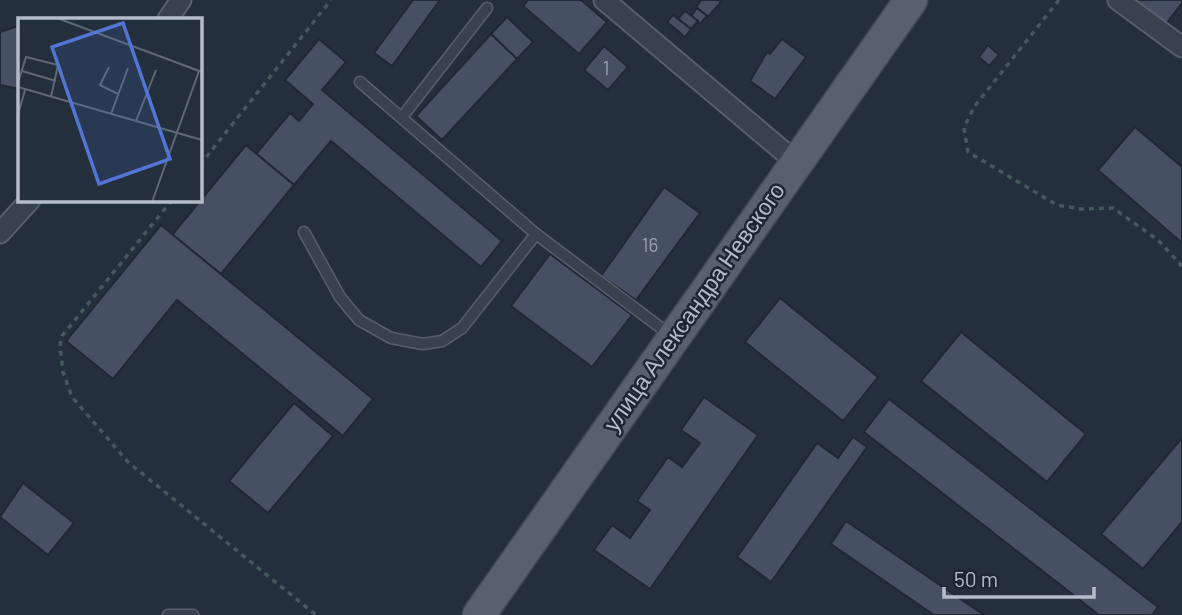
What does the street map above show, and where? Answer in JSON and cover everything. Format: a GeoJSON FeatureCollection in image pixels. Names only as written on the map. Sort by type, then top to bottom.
{"type":"FeatureCollection","features":[{"type":"Feature","properties":{"kind":"main road","name":"улица Александра Невского"},"geometry":{"type":"LineString","coordinates":[[479,615],[911,0]]}},
{"type":"Feature","properties":{"kind":"street"},"geometry":{"type":"LineString","coordinates":[[169,18],[181,0]]}},
{"type":"Feature","properties":{"kind":"street"},"geometry":{"type":"LineString","coordinates":[[604,0],[796,162]]}},
{"type":"Feature","properties":{"kind":"street"},"geometry":{"type":"LineString","coordinates":[[1118,0],[1182,47]]}},
{"type":"Feature","properties":{"kind":"street"},"geometry":{"type":"LineString","coordinates":[[2,228],[29,201]]}},
{"type":"Feature","properties":{"kind":"lane"},"geometry":{"type":"LineString","coordinates":[[402,117],[487,8]]}},
{"type":"Feature","properties":{"kind":"lane"},"geometry":{"type":"LineString","coordinates":[[360,82],[536,234],[673,337]]}},
{"type":"Feature","properties":{"kind":"lane"},"geometry":{"type":"LineString","coordinates":[[304,232],[340,298],[359,320],[391,338],[423,344],[442,341],[462,328],[536,234]]}},
{"type":"Feature","properties":{"kind":"lane"},"geometry":{"type":"LineString","coordinates":[[168,615],[193,615]]}},
{"type":"Feature","properties":{"kind":"path"},"geometry":{"type":"LineString","coordinates":[[201,165],[331,0]]}},
{"type":"Feature","properties":{"kind":"path"},"geometry":{"type":"LineString","coordinates":[[1059,0],[974,107],[964,128],[968,152],[1057,205],[1080,209],[1113,208],[1158,240],[1182,266]]}},
{"type":"Feature","properties":{"kind":"path"},"geometry":{"type":"LineString","coordinates":[[171,201],[62,336],[60,346],[63,372],[72,397],[128,462],[316,615]]}},
{"type":"Feature","properties":{"kind":"building"},"geometry":{"type":"Polygon","coordinates":[[[413,0],[440,0],[392,66],[374,53],[413,0]]]}},
{"type":"Feature","properties":{"kind":"building"},"geometry":{"type":"Polygon","coordinates":[[[528,0],[581,0],[607,22],[579,54],[523,6],[528,0]]]}},
{"type":"Feature","properties":{"kind":"building"},"geometry":{"type":"Polygon","coordinates":[[[701,0],[721,2],[708,17],[696,7],[701,0]]]}},
{"type":"Feature","properties":{"kind":"building"},"geometry":{"type":"Polygon","coordinates":[[[1133,0],[1182,0],[1182,3],[1166,24],[1133,0]]]}},
{"type":"Feature","properties":{"kind":"building"},"geometry":{"type":"Polygon","coordinates":[[[697,8],[707,16],[700,24],[691,16],[697,8]]]}},
{"type":"Feature","properties":{"kind":"building"},"geometry":{"type":"Polygon","coordinates":[[[685,11],[698,21],[691,29],[678,19],[685,11]]]}},
{"type":"Feature","properties":{"kind":"building"},"geometry":{"type":"Polygon","coordinates":[[[673,15],[691,29],[685,37],[667,22],[673,15]]]}},
{"type":"Feature","properties":{"kind":"building"},"geometry":{"type":"Polygon","coordinates":[[[507,17],[533,42],[517,59],[491,34],[507,17]]]}},
{"type":"Feature","properties":{"kind":"building"},"geometry":{"type":"Polygon","coordinates":[[[18,27],[18,89],[0,85],[0,32],[18,27]]]}},
{"type":"Feature","properties":{"kind":"building"},"geometry":{"type":"Polygon","coordinates":[[[491,34],[517,59],[442,140],[416,116],[491,34]]]}},
{"type":"Feature","properties":{"kind":"building"},"geometry":{"type":"Polygon","coordinates":[[[319,39],[346,62],[322,90],[502,241],[481,267],[331,141],[294,185],[256,154],[290,113],[299,121],[313,104],[285,80],[319,39]]]}},
{"type":"Feature","properties":{"kind":"building"},"geometry":{"type":"Polygon","coordinates":[[[782,39],[806,57],[775,99],[750,81],[767,52],[770,54],[782,39]]]}},
{"type":"Feature","properties":{"kind":"building"},"geometry":{"type":"Polygon","coordinates":[[[988,45],[999,55],[989,66],[979,57],[988,45]]]}},
{"type":"Feature","properties":{"kind":"building"},"geometry":{"type":"Polygon","coordinates":[[[604,46],[628,67],[608,90],[584,70],[604,46]]]}},
{"type":"Feature","properties":{"kind":"building"},"geometry":{"type":"Polygon","coordinates":[[[1135,127],[1182,167],[1182,243],[1098,170],[1135,127]]]}},
{"type":"Feature","properties":{"kind":"building"},"geometry":{"type":"Polygon","coordinates":[[[246,145],[294,185],[221,274],[172,235],[246,145]]]}},
{"type":"Feature","properties":{"kind":"building"},"geometry":{"type":"Polygon","coordinates":[[[664,187],[700,213],[636,300],[601,276],[664,187]]]}},
{"type":"Feature","properties":{"kind":"building"},"geometry":{"type":"Polygon","coordinates":[[[161,225],[373,399],[343,436],[177,300],[113,379],[66,341],[161,225]]]}},
{"type":"Feature","properties":{"kind":"building"},"geometry":{"type":"Polygon","coordinates":[[[550,254],[632,315],[592,367],[511,306],[550,254]]]}},
{"type":"Feature","properties":{"kind":"building"},"geometry":{"type":"Polygon","coordinates":[[[780,298],[878,377],[843,421],[745,342],[780,298]]]}},
{"type":"Feature","properties":{"kind":"building"},"geometry":{"type":"Polygon","coordinates":[[[961,332],[1086,434],[1047,482],[921,381],[961,332]]]}},
{"type":"Feature","properties":{"kind":"building"},"geometry":{"type":"Polygon","coordinates":[[[704,397],[758,435],[650,589],[594,550],[612,525],[630,538],[650,510],[637,501],[668,457],[682,467],[700,443],[681,430],[704,397]]]}},
{"type":"Feature","properties":{"kind":"building"},"geometry":{"type":"Polygon","coordinates":[[[889,399],[1158,607],[1152,615],[1099,615],[864,432],[889,399]]]}},
{"type":"Feature","properties":{"kind":"building"},"geometry":{"type":"Polygon","coordinates":[[[294,403],[333,436],[268,513],[229,481],[294,403]]]}},
{"type":"Feature","properties":{"kind":"building"},"geometry":{"type":"Polygon","coordinates":[[[853,437],[867,447],[771,582],[737,557],[817,443],[838,458],[853,437]]]}},
{"type":"Feature","properties":{"kind":"building"},"geometry":{"type":"Polygon","coordinates":[[[1182,438],[1182,522],[1143,569],[1101,534],[1182,438]]]}},
{"type":"Feature","properties":{"kind":"building"},"geometry":{"type":"Polygon","coordinates":[[[23,483],[74,523],[48,555],[0,517],[23,483]]]}},
{"type":"Feature","properties":{"kind":"building"},"geometry":{"type":"Polygon","coordinates":[[[846,521],[984,615],[934,615],[831,544],[846,521]]]}}]}
